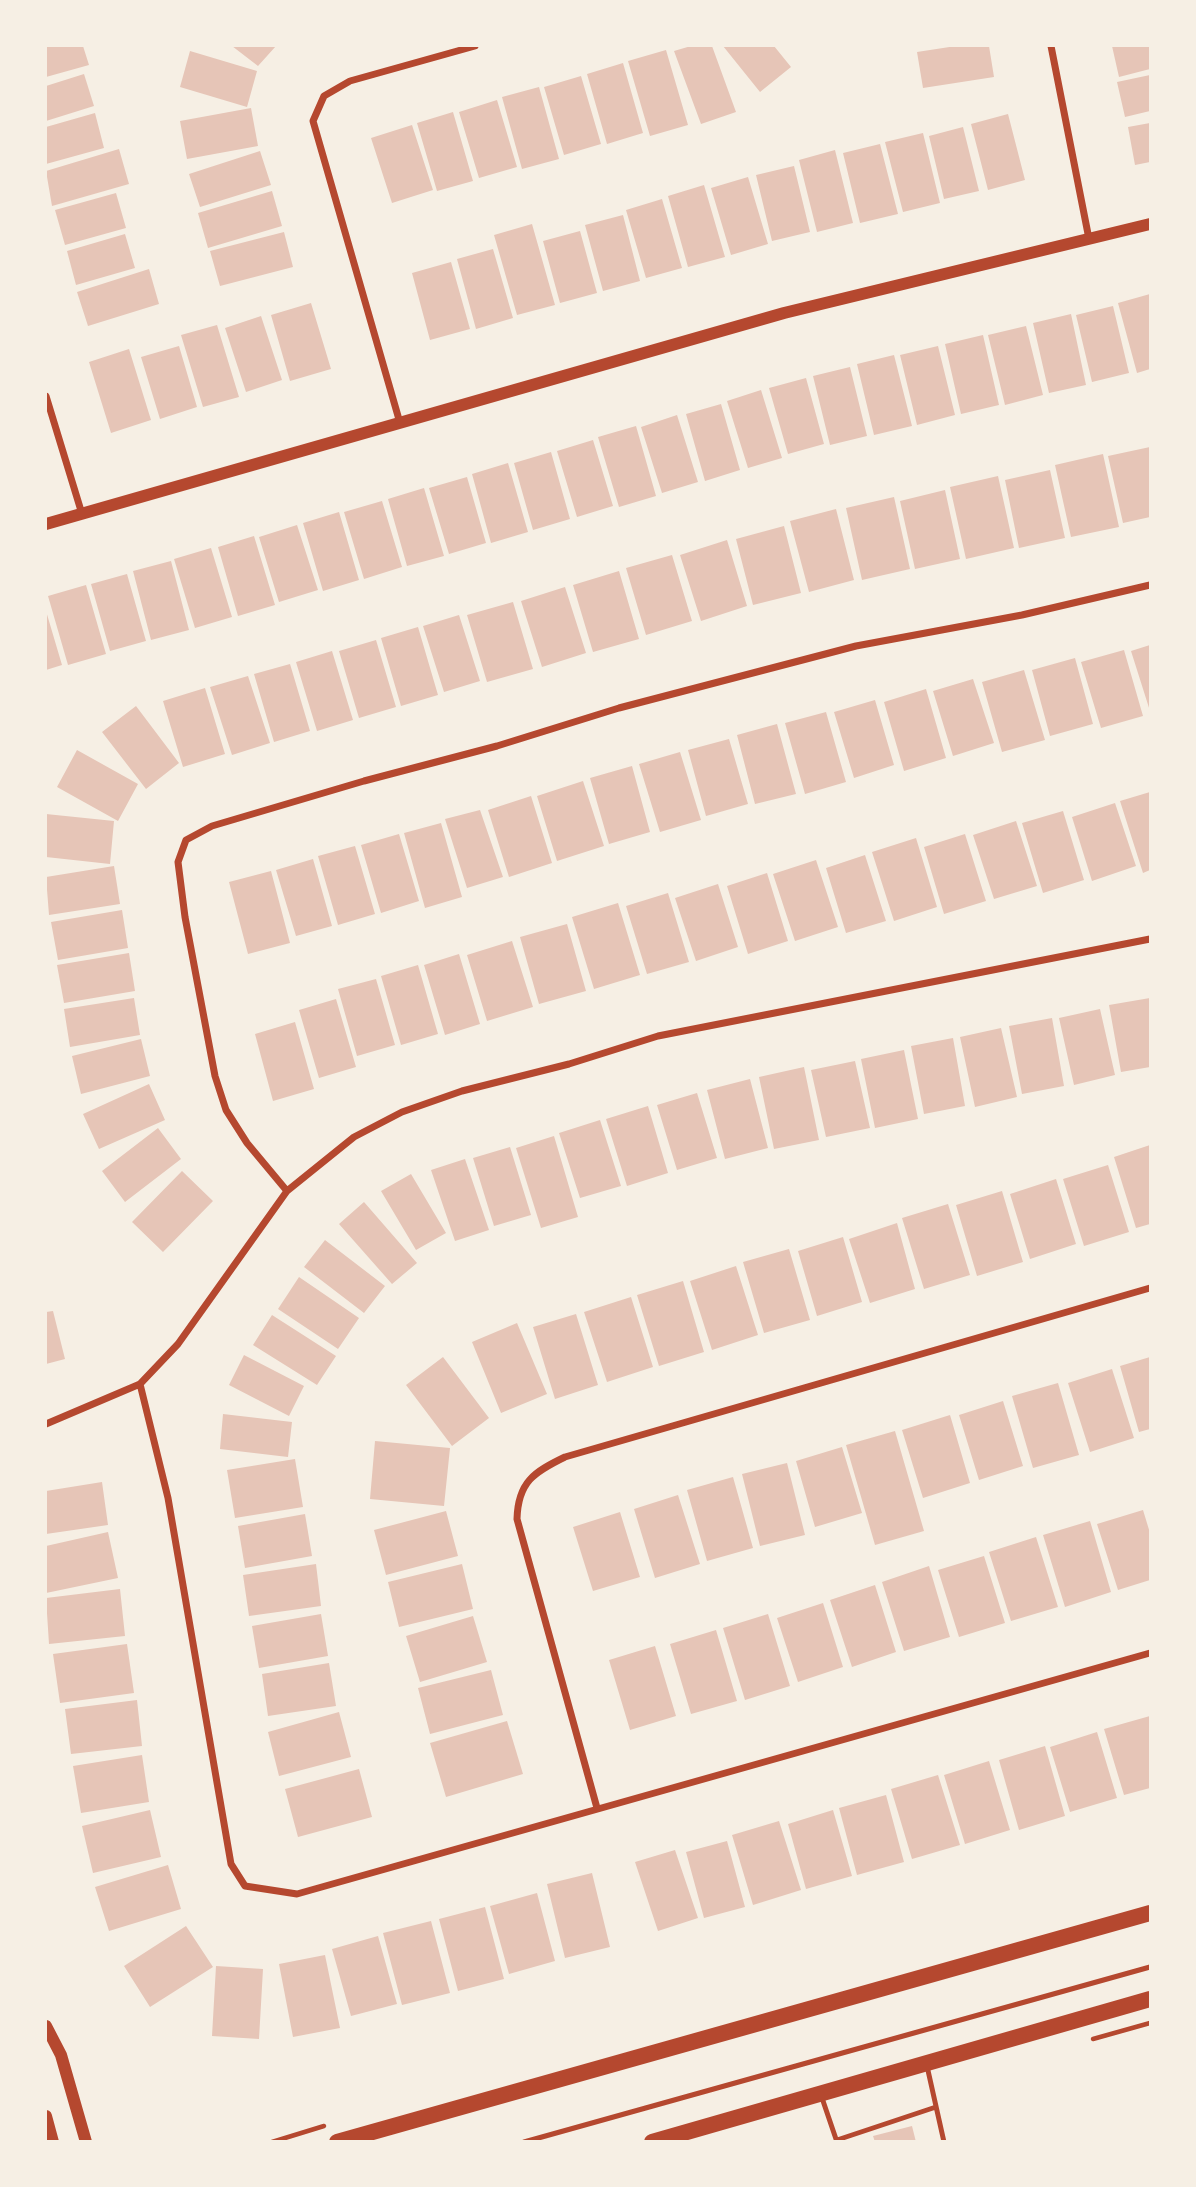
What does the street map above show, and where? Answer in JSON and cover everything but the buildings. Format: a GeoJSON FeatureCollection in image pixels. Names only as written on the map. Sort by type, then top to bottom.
{"type":"FeatureCollection","features":[{"type":"Feature","properties":{"kind":"main road"},"geometry":{"type":"LineString","coordinates":[[338,2141],[1150,1913]]}},
{"type":"Feature","properties":{"kind":"main road"},"geometry":{"type":"LineString","coordinates":[[652,2141],[1150,1999]]}},
{"type":"Feature","properties":{"kind":"street"},"geometry":{"type":"LineString","coordinates":[[400,423],[313,121],[324,96],[350,81],[475,46]]}},
{"type":"Feature","properties":{"kind":"street"},"geometry":{"type":"LineString","coordinates":[[1051,46],[1089,239]]}},
{"type":"Feature","properties":{"kind":"street"},"geometry":{"type":"LineString","coordinates":[[46,524],[784,313],[1150,224]]}},
{"type":"Feature","properties":{"kind":"street"},"geometry":{"type":"LineString","coordinates":[[46,396],[82,514]]}},
{"type":"Feature","properties":{"kind":"street"},"geometry":{"type":"LineString","coordinates":[[287,1191],[247,1143],[226,1110],[215,1076],[185,918],[178,862],[186,840],[212,826],[237,818],[364,780],[497,746],[619,708],[856,646],[1022,615],[1150,585]]}},
{"type":"Feature","properties":{"kind":"street"},"geometry":{"type":"LineString","coordinates":[[46,1424],[140,1384],[178,1344],[287,1191],[354,1137],[402,1112],[461,1091],[569,1064],[657,1036],[1150,939]]}},
{"type":"Feature","properties":{"kind":"street"},"geometry":{"type":"LineString","coordinates":[[597,1808],[517,1519],[517,1497],[536,1472],[565,1457],[1150,1288]]}},
{"type":"Feature","properties":{"kind":"street"},"geometry":{"type":"LineString","coordinates":[[140,1384],[167,1498],[231,1864],[245,1886],[297,1894],[1150,1653]]}},
{"type":"Feature","properties":{"kind":"street"},"geometry":{"type":"LineString","coordinates":[[46,2026],[61,2055],[86,2141]]}},
{"type":"Feature","properties":{"kind":"street"},"geometry":{"type":"LineString","coordinates":[[46,2116],[53,2141]]}},
{"type":"Feature","properties":{"kind":"lane"},"geometry":{"type":"LineString","coordinates":[[524,2141],[1150,1967]]}},
{"type":"Feature","properties":{"kind":"lane"},"geometry":{"type":"LineString","coordinates":[[926,2063],[944,2141]]}},
{"type":"Feature","properties":{"kind":"lane"},"geometry":{"type":"LineString","coordinates":[[820,2092],[837,2141],[936,2107]]}}]}
